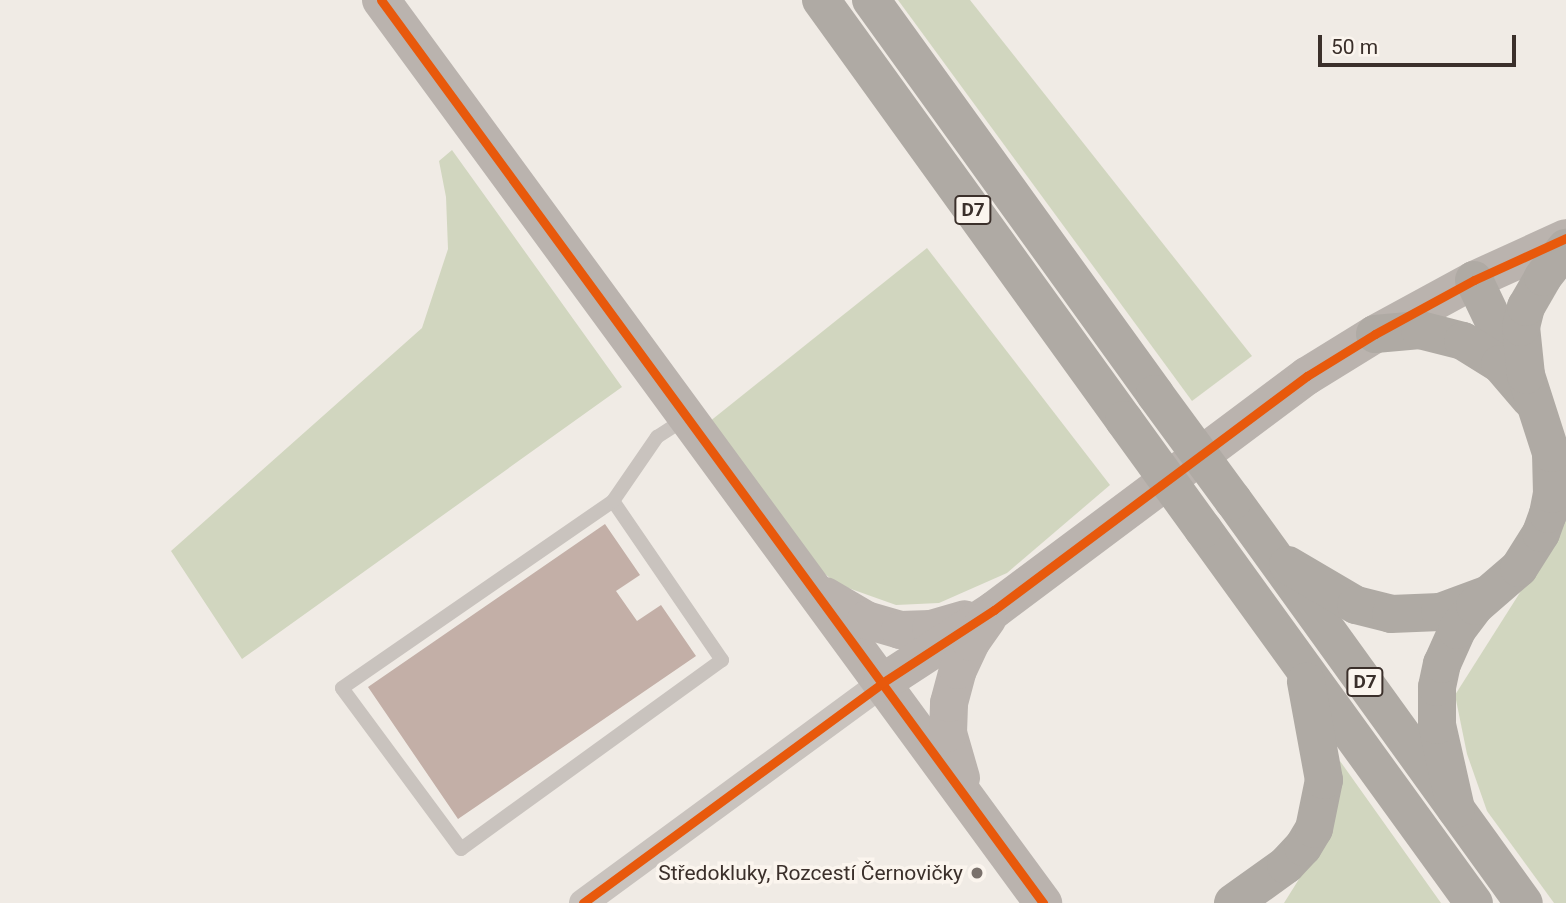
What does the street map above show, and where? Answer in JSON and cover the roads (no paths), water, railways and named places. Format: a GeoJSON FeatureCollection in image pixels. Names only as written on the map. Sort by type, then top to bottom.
{"type":"FeatureCollection","features":[{"type":"Feature","properties":{"kind":"highway","name":"D7"},"geometry":{"type":"LineString","coordinates":[[821,0],[1474,903]]}},
{"type":"Feature","properties":{"kind":"highway","name":"D7"},"geometry":{"type":"LineString","coordinates":[[872,0],[1524,903]]}},
{"type":"Feature","properties":{"kind":"highway"},"geometry":{"type":"LineString","coordinates":[[1456,809],[1437,725],[1437,687],[1451,641],[1488,594],[1519,568],[1541,533],[1548,514],[1552,494],[1551,453],[1526,375],[1521,327],[1526,307],[1537,287],[1566,248]]}},
{"type":"Feature","properties":{"kind":"highway"},"geometry":{"type":"LineString","coordinates":[[1474,280],[1538,414]]}},
{"type":"Feature","properties":{"kind":"highway"},"geometry":{"type":"LineString","coordinates":[[1375,334],[1420,330],[1463,341],[1500,363],[1522,387],[1538,414]]}},
{"type":"Feature","properties":{"kind":"highway"},"geometry":{"type":"LineString","coordinates":[[1273,556],[1356,605],[1391,614],[1440,612],[1488,594]]}},
{"type":"Feature","properties":{"kind":"highway"},"geometry":{"type":"LineString","coordinates":[[1233,903],[1281,878],[1314,829],[1324,780],[1303,666]]}},
{"type":"Feature","properties":{"kind":"street"},"geometry":{"type":"LineString","coordinates":[[381,0],[685,419],[1043,903]]}},
{"type":"Feature","properties":{"kind":"street"},"geometry":{"type":"LineString","coordinates":[[583,903],[882,683],[994,610],[1307,376],[1375,334],[1474,280],[1566,238]]}},
{"type":"Feature","properties":{"kind":"street"},"geometry":{"type":"LineString","coordinates":[[809,584],[840,607],[866,620],[900,630],[931,629],[994,610]]}},
{"type":"Feature","properties":{"kind":"street"},"geometry":{"type":"LineString","coordinates":[[972,806],[957,768],[948,733],[949,703],[958,670],[971,642],[994,610]]}},
{"type":"Feature","properties":{"kind":"lane"},"geometry":{"type":"LineString","coordinates":[[613,501],[722,660],[461,849],[342,688],[613,501],[657,437],[685,419]]}},
{"type":"Feature","properties":{"kind":"place","name":"Středokluky, Rozcestí Černovičky"},"geometry":{"type":"Point","coordinates":[977,873]}}]}
